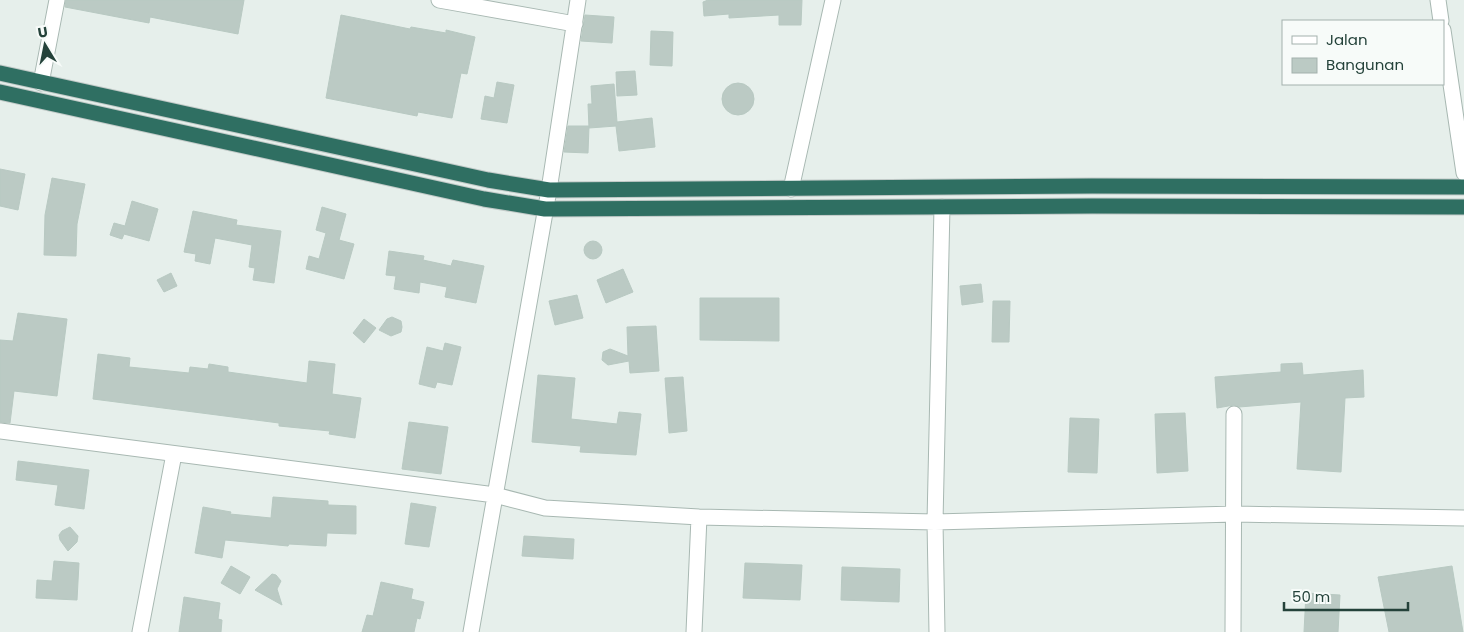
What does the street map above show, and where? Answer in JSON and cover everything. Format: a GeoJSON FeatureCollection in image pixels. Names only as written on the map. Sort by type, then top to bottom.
{"type":"FeatureCollection","features":[{"type":"Feature","properties":{"kind":"highway"},"geometry":{"type":"LineString","coordinates":[[0,73],[488,180],[549,190],[1463,182]]}},
{"type":"Feature","properties":{"kind":"highway"},"geometry":{"type":"LineString","coordinates":[[0,92],[484,199],[545,210],[1464,207]]}},
{"type":"Feature","properties":{"kind":"street"},"geometry":{"type":"LineString","coordinates":[[41,83],[57,0]]}},
{"type":"Feature","properties":{"kind":"street"},"geometry":{"type":"LineString","coordinates":[[439,0],[575,24]]}},
{"type":"Feature","properties":{"kind":"street"},"geometry":{"type":"LineString","coordinates":[[471,632],[549,190],[578,0]]}},
{"type":"Feature","properties":{"kind":"street"},"geometry":{"type":"LineString","coordinates":[[791,189],[833,0]]}},
{"type":"Feature","properties":{"kind":"street"},"geometry":{"type":"LineString","coordinates":[[1438,0],[1442,20]]}},
{"type":"Feature","properties":{"kind":"street"},"geometry":{"type":"LineString","coordinates":[[1444,38],[1463,182],[1464,207]]}},
{"type":"Feature","properties":{"kind":"street"},"geometry":{"type":"LineString","coordinates":[[938,632],[935,522],[942,208]]}},
{"type":"Feature","properties":{"kind":"street"},"geometry":{"type":"LineString","coordinates":[[1233,632],[1234,414]]}},
{"type":"Feature","properties":{"kind":"street"},"geometry":{"type":"LineString","coordinates":[[0,431],[495,495],[545,508],[698,517],[935,522],[1235,514],[1464,518]]}},
{"type":"Feature","properties":{"kind":"street"},"geometry":{"type":"LineString","coordinates":[[140,632],[174,454]]}},
{"type":"Feature","properties":{"kind":"street"},"geometry":{"type":"LineString","coordinates":[[694,632],[698,517]]}},
{"type":"Feature","properties":{"kind":"building"},"geometry":{"type":"Polygon","coordinates":[[[66,0],[244,0],[238,34],[150,17],[149,23],[65,7],[66,0]]]}},
{"type":"Feature","properties":{"kind":"building"},"geometry":{"type":"Polygon","coordinates":[[[708,0],[802,0],[801,25],[779,25],[779,15],[729,18],[729,14],[704,16],[703,2],[708,0]]]}},
{"type":"Feature","properties":{"kind":"building"},"geometry":{"type":"Polygon","coordinates":[[[341,15],[410,29],[411,27],[446,33],[446,30],[475,37],[467,74],[461,73],[452,118],[418,112],[417,116],[326,98],[341,15]]]}},
{"type":"Feature","properties":{"kind":"building"},"geometry":{"type":"Polygon","coordinates":[[[585,15],[614,17],[612,43],[581,41],[585,15]]]}},
{"type":"Feature","properties":{"kind":"building"},"geometry":{"type":"Polygon","coordinates":[[[651,31],[673,32],[672,66],[650,65],[651,31]]]}},
{"type":"Feature","properties":{"kind":"building"},"geometry":{"type":"Polygon","coordinates":[[[635,71],[637,95],[617,96],[616,72],[635,71]]]}},
{"type":"Feature","properties":{"kind":"building"},"geometry":{"type":"Polygon","coordinates":[[[497,82],[514,85],[507,123],[481,119],[485,96],[494,98],[497,82]]]}},
{"type":"Feature","properties":{"kind":"building"},"geometry":{"type":"Polygon","coordinates":[[[738,83],[744,84],[749,88],[753,93],[753,105],[749,110],[744,114],[738,115],[732,114],[727,110],[723,105],[722,99],[723,93],[727,88],[732,84],[738,83]]]}},
{"type":"Feature","properties":{"kind":"building"},"geometry":{"type":"Polygon","coordinates":[[[614,84],[617,122],[652,118],[655,147],[619,151],[616,126],[589,128],[588,104],[592,104],[591,86],[614,84]]]}},
{"type":"Feature","properties":{"kind":"building"},"geometry":{"type":"Polygon","coordinates":[[[568,126],[589,126],[588,153],[564,152],[568,126]]]}},
{"type":"Feature","properties":{"kind":"building"},"geometry":{"type":"Polygon","coordinates":[[[0,169],[25,174],[18,210],[0,206],[0,169]]]}},
{"type":"Feature","properties":{"kind":"building"},"geometry":{"type":"Polygon","coordinates":[[[52,178],[85,184],[77,224],[76,256],[44,255],[45,215],[52,178]]]}},
{"type":"Feature","properties":{"kind":"building"},"geometry":{"type":"Polygon","coordinates":[[[132,201],[158,209],[149,241],[124,234],[122,239],[110,235],[114,223],[125,226],[132,201]]]}},
{"type":"Feature","properties":{"kind":"building"},"geometry":{"type":"Polygon","coordinates":[[[322,207],[346,214],[339,240],[354,244],[344,279],[306,269],[309,256],[319,259],[326,233],[316,230],[322,207]]]}},
{"type":"Feature","properties":{"kind":"building"},"geometry":{"type":"Polygon","coordinates":[[[193,211],[237,220],[236,225],[281,231],[274,283],[253,280],[255,268],[249,267],[252,245],[215,238],[210,264],[195,261],[196,254],[184,252],[193,211]]]}},
{"type":"Feature","properties":{"kind":"building"},"geometry":{"type":"Polygon","coordinates":[[[593,241],[599,244],[602,250],[599,256],[593,259],[587,256],[584,250],[587,244],[593,241]]]}},
{"type":"Feature","properties":{"kind":"building"},"geometry":{"type":"Polygon","coordinates":[[[389,251],[424,256],[423,260],[451,266],[453,260],[484,266],[476,303],[445,297],[447,287],[420,282],[419,293],[394,289],[396,276],[386,275],[389,251]]]}},
{"type":"Feature","properties":{"kind":"building"},"geometry":{"type":"Polygon","coordinates":[[[623,269],[633,292],[606,303],[597,280],[623,269]]]}},
{"type":"Feature","properties":{"kind":"building"},"geometry":{"type":"Polygon","coordinates":[[[171,273],[177,286],[164,292],[157,280],[171,273]]]}},
{"type":"Feature","properties":{"kind":"building"},"geometry":{"type":"Polygon","coordinates":[[[981,284],[983,302],[962,305],[960,286],[981,284]]]}},
{"type":"Feature","properties":{"kind":"building"},"geometry":{"type":"Polygon","coordinates":[[[577,295],[583,318],[555,325],[549,301],[577,295]]]}},
{"type":"Feature","properties":{"kind":"building"},"geometry":{"type":"Polygon","coordinates":[[[700,298],[779,298],[779,341],[700,340],[700,298]]]}},
{"type":"Feature","properties":{"kind":"building"},"geometry":{"type":"Polygon","coordinates":[[[993,301],[1010,301],[1009,342],[992,342],[993,301]]]}},
{"type":"Feature","properties":{"kind":"building"},"geometry":{"type":"Polygon","coordinates":[[[18,313],[67,319],[57,396],[14,391],[10,423],[0,422],[0,340],[13,341],[18,313]]]}},
{"type":"Feature","properties":{"kind":"building"},"geometry":{"type":"Polygon","coordinates":[[[392,317],[401,321],[402,327],[401,332],[391,336],[379,330],[387,319],[392,317]]]}},
{"type":"Feature","properties":{"kind":"building"},"geometry":{"type":"Polygon","coordinates":[[[364,319],[376,328],[364,343],[353,333],[364,319]]]}},
{"type":"Feature","properties":{"kind":"building"},"geometry":{"type":"Polygon","coordinates":[[[656,326],[659,371],[630,373],[629,361],[608,365],[602,360],[603,352],[610,349],[628,356],[627,327],[656,326]]]}},
{"type":"Feature","properties":{"kind":"building"},"geometry":{"type":"Polygon","coordinates":[[[445,343],[461,347],[452,385],[437,382],[435,388],[419,384],[427,347],[443,351],[445,343]]]}},
{"type":"Feature","properties":{"kind":"building"},"geometry":{"type":"Polygon","coordinates":[[[98,354],[130,358],[129,367],[189,373],[190,367],[208,369],[209,364],[228,367],[228,372],[307,383],[309,361],[335,364],[332,394],[361,398],[355,438],[329,434],[330,431],[279,426],[279,423],[93,399],[98,354]]]}},
{"type":"Feature","properties":{"kind":"building"},"geometry":{"type":"Polygon","coordinates":[[[1302,363],[1303,375],[1363,370],[1364,397],[1345,398],[1341,472],[1297,469],[1301,402],[1239,407],[1234,405],[1217,408],[1215,377],[1281,372],[1281,364],[1302,363]]]}},
{"type":"Feature","properties":{"kind":"building"},"geometry":{"type":"Polygon","coordinates":[[[538,375],[575,378],[571,419],[617,424],[619,412],[641,414],[636,455],[580,452],[581,446],[532,442],[538,375]]]}},
{"type":"Feature","properties":{"kind":"building"},"geometry":{"type":"Polygon","coordinates":[[[683,377],[687,431],[669,433],[665,378],[683,377]]]}},
{"type":"Feature","properties":{"kind":"building"},"geometry":{"type":"Polygon","coordinates":[[[1185,413],[1188,471],[1157,473],[1155,414],[1185,413]]]}},
{"type":"Feature","properties":{"kind":"building"},"geometry":{"type":"Polygon","coordinates":[[[1070,418],[1099,419],[1097,473],[1068,472],[1070,418]]]}},
{"type":"Feature","properties":{"kind":"building"},"geometry":{"type":"Polygon","coordinates":[[[409,422],[448,427],[441,474],[402,469],[409,422]]]}},
{"type":"Feature","properties":{"kind":"building"},"geometry":{"type":"Polygon","coordinates":[[[18,461],[89,470],[84,509],[55,505],[58,485],[16,480],[18,461]]]}},
{"type":"Feature","properties":{"kind":"building"},"geometry":{"type":"Polygon","coordinates":[[[273,497],[328,501],[328,505],[356,506],[356,534],[327,533],[326,546],[289,544],[288,546],[225,540],[222,558],[195,553],[203,507],[231,512],[230,514],[271,518],[273,497]]]}},
{"type":"Feature","properties":{"kind":"building"},"geometry":{"type":"Polygon","coordinates":[[[411,503],[436,507],[429,547],[405,544],[411,503]]]}},
{"type":"Feature","properties":{"kind":"building"},"geometry":{"type":"Polygon","coordinates":[[[70,527],[78,536],[77,542],[68,551],[60,540],[59,535],[70,527]]]}},
{"type":"Feature","properties":{"kind":"building"},"geometry":{"type":"Polygon","coordinates":[[[524,536],[574,539],[573,559],[522,556],[524,536]]]}},
{"type":"Feature","properties":{"kind":"building"},"geometry":{"type":"Polygon","coordinates":[[[54,561],[79,563],[77,600],[36,598],[37,580],[52,581],[54,561]]]}},
{"type":"Feature","properties":{"kind":"building"},"geometry":{"type":"Polygon","coordinates":[[[745,563],[802,565],[800,600],[743,598],[745,563]]]}},
{"type":"Feature","properties":{"kind":"building"},"geometry":{"type":"Polygon","coordinates":[[[231,566],[250,577],[240,594],[221,583],[231,566]]]}},
{"type":"Feature","properties":{"kind":"building"},"geometry":{"type":"Polygon","coordinates":[[[1452,566],[1463,632],[1389,632],[1378,577],[1452,566]]]}},
{"type":"Feature","properties":{"kind":"building"},"geometry":{"type":"Polygon","coordinates":[[[842,567],[900,569],[899,602],[841,600],[842,567]]]}},
{"type":"Feature","properties":{"kind":"building"},"geometry":{"type":"Polygon","coordinates":[[[272,574],[276,575],[281,581],[277,589],[282,605],[255,590],[272,574]]]}},
{"type":"Feature","properties":{"kind":"building"},"geometry":{"type":"Polygon","coordinates":[[[381,582],[413,589],[411,599],[424,602],[420,619],[417,618],[414,632],[362,632],[367,615],[373,616],[381,582]]]}},
{"type":"Feature","properties":{"kind":"building"},"geometry":{"type":"Polygon","coordinates":[[[1306,593],[1340,595],[1338,632],[1304,632],[1306,593]]]}},
{"type":"Feature","properties":{"kind":"building"},"geometry":{"type":"Polygon","coordinates":[[[184,597],[220,603],[218,619],[222,620],[221,632],[179,632],[184,597]]]}}]}
